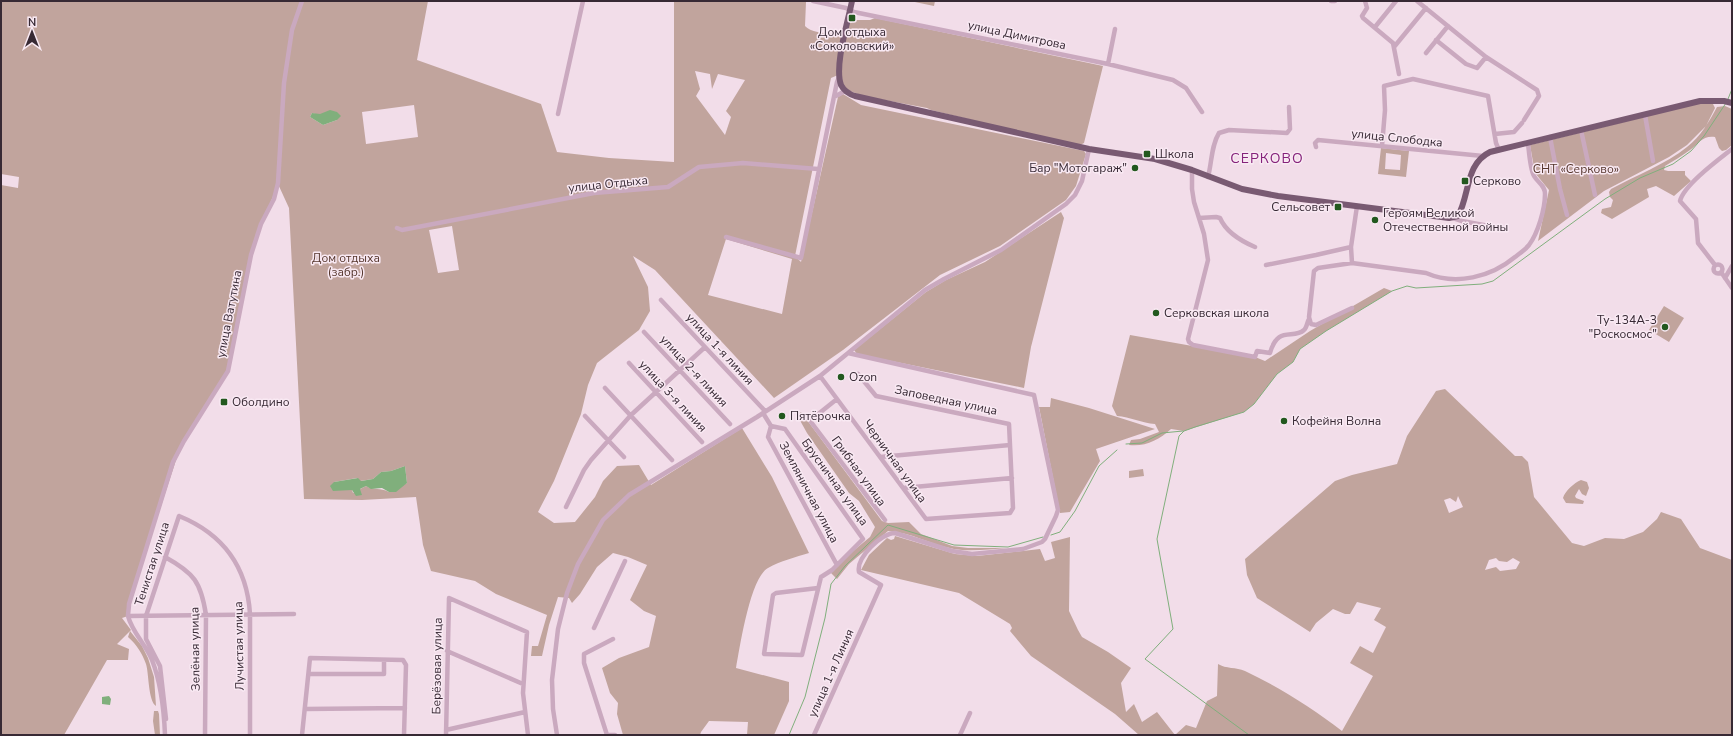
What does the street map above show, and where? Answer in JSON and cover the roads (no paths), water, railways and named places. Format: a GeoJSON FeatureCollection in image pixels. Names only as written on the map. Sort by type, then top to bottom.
{"type":"FeatureCollection","features":[{"type":"Feature","properties":{"kind":"main road"},"geometry":{"type":"LineString","coordinates":[[852,1],[839,64],[840,77],[845,91],[863,99],[993,126],[1089,149],[1155,159],[1192,170],[1242,189],[1256,192],[1454,218],[1458,216],[1460,212],[1475,164],[1482,156],[1550,137],[1700,101],[1730,102]]}},
{"type":"Feature","properties":{"kind":"street","name":"улица Ватутина"},"geometry":{"type":"LineString","coordinates":[[128,616],[129,604],[173,462],[184,441],[228,371],[251,255],[262,224],[274,199],[278,183],[284,83],[292,30],[302,1]]}},
{"type":"Feature","properties":{"kind":"street"},"geometry":{"type":"LineString","coordinates":[[558,114],[584,1]]}},
{"type":"Feature","properties":{"kind":"street","name":"улица Димитрова"},"geometry":{"type":"LineString","coordinates":[[813,1],[846,8],[850,11],[1152,74],[1181,83],[1202,112]]}},
{"type":"Feature","properties":{"kind":"street"},"geometry":{"type":"LineString","coordinates":[[1366,1],[1367,8],[1362,16],[1393,43],[1398,74]]}},
{"type":"Feature","properties":{"kind":"street"},"geometry":{"type":"LineString","coordinates":[[1374,27],[1396,1]]}},
{"type":"Feature","properties":{"kind":"street"},"geometry":{"type":"LineString","coordinates":[[1417,1],[1486,56],[1538,91],[1539,96],[1523,122],[1514,132],[1495,134]]}},
{"type":"Feature","properties":{"kind":"street"},"geometry":{"type":"LineString","coordinates":[[1394,47],[1426,8]]}},
{"type":"Feature","properties":{"kind":"street"},"geometry":{"type":"LineString","coordinates":[[1426,53],[1448,26]]}},
{"type":"Feature","properties":{"kind":"street"},"geometry":{"type":"LineString","coordinates":[[1108,64],[1115,29]]}},
{"type":"Feature","properties":{"kind":"street"},"geometry":{"type":"LineString","coordinates":[[1436,40],[1466,64],[1478,68],[1486,56]]}},
{"type":"Feature","properties":{"kind":"street"},"geometry":{"type":"LineString","coordinates":[[726,237],[801,258],[818,169],[840,77]]}},
{"type":"Feature","properties":{"kind":"street"},"geometry":{"type":"LineString","coordinates":[[1382,146],[1385,110],[1384,86],[1409,79],[1422,80],[1488,96],[1495,134],[1500,150]]}},
{"type":"Feature","properties":{"kind":"street"},"geometry":{"type":"LineString","coordinates":[[834,97],[845,91]]}},
{"type":"Feature","properties":{"kind":"street"},"geometry":{"type":"LineString","coordinates":[[1208,177],[1212,164],[1214,142],[1219,132],[1230,130],[1287,133],[1290,129],[1289,107]]}},
{"type":"Feature","properties":{"kind":"street"},"geometry":{"type":"LineString","coordinates":[[1645,115],[1653,161]]}},
{"type":"Feature","properties":{"kind":"street"},"geometry":{"type":"LineString","coordinates":[[1581,130],[1595,194]]}},
{"type":"Feature","properties":{"kind":"street"},"geometry":{"type":"LineString","coordinates":[[1550,137],[1560,189],[1567,215]]}},
{"type":"Feature","properties":{"kind":"street","name":"улица Слободка"},"geometry":{"type":"LineString","coordinates":[[1316,147],[1315,143],[1318,140],[1482,156]]}},
{"type":"Feature","properties":{"kind":"street"},"geometry":{"type":"LineString","coordinates":[[1192,170],[1192,190],[1208,253],[1208,260],[1188,339],[1189,342],[1193,345],[1255,357],[1257,351],[1270,353],[1273,343],[1285,334],[1300,333],[1305,329],[1309,317],[1314,271],[1318,268],[1352,263],[1426,273],[1434,277],[1448,279],[1482,276],[1489,274],[1509,262],[1528,247],[1536,235],[1545,194],[1544,187],[1534,175],[1528,143]]}},
{"type":"Feature","properties":{"kind":"street"},"geometry":{"type":"LineString","coordinates":[[557,735],[552,704],[552,680],[558,629],[567,593],[578,564],[603,520],[629,495],[820,376],[925,290],[1001,250],[1066,204],[1075,194],[1082,181],[1089,149]]}},
{"type":"Feature","properties":{"kind":"street"},"geometry":{"type":"LineString","coordinates":[[1732,149],[1712,164],[1681,197],[1680,201],[1696,219],[1698,243],[1715,265],[1713,269],[1714,272],[1721,272],[1732,288]]}},
{"type":"Feature","properties":{"kind":"street","name":"улица Отдыха"},"geometry":{"type":"LineString","coordinates":[[397,228],[402,230],[594,193],[668,187],[699,167],[743,163],[818,169]]}},
{"type":"Feature","properties":{"kind":"street"},"geometry":{"type":"LineString","coordinates":[[1352,263],[1351,246],[1357,206]]}},
{"type":"Feature","properties":{"kind":"street"},"geometry":{"type":"LineString","coordinates":[[1199,218],[1220,218],[1226,230],[1233,233],[1243,242],[1255,247]]}},
{"type":"Feature","properties":{"kind":"street"},"geometry":{"type":"LineString","coordinates":[[1454,218],[1462,222],[1506,229]]}},
{"type":"Feature","properties":{"kind":"street"},"geometry":{"type":"LineString","coordinates":[[1266,265],[1351,246]]}},
{"type":"Feature","properties":{"kind":"street"},"geometry":{"type":"LineString","coordinates":[[1725,278],[1732,266]]}},
{"type":"Feature","properties":{"kind":"street","name":"улица 1-я линия"},"geometry":{"type":"LineString","coordinates":[[661,300],[764,412],[771,426]]}},
{"type":"Feature","properties":{"kind":"street"},"geometry":{"type":"LineString","coordinates":[[1309,317],[1311,324],[1316,325],[1352,308]]}},
{"type":"Feature","properties":{"kind":"street","name":"улица 2-я линия"},"geometry":{"type":"LineString","coordinates":[[644,332],[730,424]]}},
{"type":"Feature","properties":{"kind":"street"},"geometry":{"type":"LineString","coordinates":[[566,507],[584,470],[609,440],[631,415],[704,348]]}},
{"type":"Feature","properties":{"kind":"street","name":"улица 1-я Линия"},"geometry":{"type":"LineString","coordinates":[[814,735],[864,622],[867,620],[867,616],[881,585],[859,572],[858,567],[862,558],[881,538],[895,533],[952,551],[972,554],[1023,549],[1042,542],[1045,539],[1058,510],[1034,395],[848,353]]}},
{"type":"Feature","properties":{"kind":"street","name":"улица 3-я линия"},"geometry":{"type":"LineString","coordinates":[[629,363],[702,442]]}},
{"type":"Feature","properties":{"kind":"street","name":"Заповедная улица"},"geometry":{"type":"LineString","coordinates":[[858,374],[876,396],[1009,424],[1013,508],[1010,513],[926,519]]}},
{"type":"Feature","properties":{"kind":"street","name":"Черничная улица"},"geometry":{"type":"LineString","coordinates":[[820,376],[926,519]]}},
{"type":"Feature","properties":{"kind":"street"},"geometry":{"type":"LineString","coordinates":[[605,388],[672,460]]}},
{"type":"Feature","properties":{"kind":"street","name":"Грибная улица"},"geometry":{"type":"LineString","coordinates":[[837,399],[812,419],[811,422],[885,520]]}},
{"type":"Feature","properties":{"kind":"street"},"geometry":{"type":"LineString","coordinates":[[586,416],[624,457]]}},
{"type":"Feature","properties":{"kind":"street","name":"Брусничная улица"},"geometry":{"type":"LineString","coordinates":[[771,426],[785,429],[863,539],[837,566]]}},
{"type":"Feature","properties":{"kind":"street","name":"Земляничная улица"},"geometry":{"type":"LineString","coordinates":[[771,426],[768,437],[837,566]]}},
{"type":"Feature","properties":{"kind":"street"},"geometry":{"type":"LineString","coordinates":[[880,457],[1010,445]]}},
{"type":"Feature","properties":{"kind":"street"},"geometry":{"type":"LineString","coordinates":[[903,488],[1012,478]]}},
{"type":"Feature","properties":{"kind":"street","name":"Тенистая улица"},"geometry":{"type":"LineString","coordinates":[[166,735],[162,675],[154,652],[146,639],[146,616],[179,516]]}},
{"type":"Feature","properties":{"kind":"street","name":"Лучистая улица"},"geometry":{"type":"LineString","coordinates":[[179,516],[196,523],[211,533],[229,552],[243,577],[249,597],[250,614],[250,735]]}},
{"type":"Feature","properties":{"kind":"street","name":"Зелёная улица"},"geometry":{"type":"LineString","coordinates":[[165,558],[183,567],[197,582],[204,598],[206,615],[205,735]]}},
{"type":"Feature","properties":{"kind":"street"},"geometry":{"type":"LineString","coordinates":[[594,628],[625,562]]}},
{"type":"Feature","properties":{"kind":"street"},"geometry":{"type":"LineString","coordinates":[[818,588],[776,593],[773,595],[764,654],[802,655],[822,577],[837,566]]}},
{"type":"Feature","properties":{"kind":"street","name":"Берёзовая улица"},"geometry":{"type":"LineString","coordinates":[[446,733],[448,598],[528,632],[523,684]]}},
{"type":"Feature","properties":{"kind":"street"},"geometry":{"type":"LineString","coordinates":[[166,735],[158,676],[151,658],[133,629],[128,616],[294,614]]}},
{"type":"Feature","properties":{"kind":"street"},"geometry":{"type":"LineString","coordinates":[[612,639],[584,654],[584,663],[607,735],[615,735]]}},
{"type":"Feature","properties":{"kind":"street"},"geometry":{"type":"LineString","coordinates":[[447,652],[523,684],[528,735]]}},
{"type":"Feature","properties":{"kind":"street"},"geometry":{"type":"LineString","coordinates":[[302,735],[310,658],[403,660],[406,665],[404,735]]}},
{"type":"Feature","properties":{"kind":"street"},"geometry":{"type":"LineString","coordinates":[[309,674],[384,674],[384,660]]}},
{"type":"Feature","properties":{"kind":"street"},"geometry":{"type":"LineString","coordinates":[[304,709],[405,708]]}},
{"type":"Feature","properties":{"kind":"street"},"geometry":{"type":"LineString","coordinates":[[446,733],[525,712]]}},
{"type":"Feature","properties":{"kind":"street"},"geometry":{"type":"LineString","coordinates":[[960,735],[970,713]]}},
{"type":"Feature","properties":{"kind":"waterway"},"geometry":{"type":"LineString","coordinates":[[1728,99],[1732,89]]}},
{"type":"Feature","properties":{"kind":"waterway"},"geometry":{"type":"LineString","coordinates":[[1249,735],[1145,659],[1173,629],[1157,539],[1179,436],[1184,431],[1244,412],[1254,404],[1277,374],[1293,362],[1300,349],[1326,331],[1392,291],[1407,286],[1416,288],[1482,284],[1493,281],[1605,199],[1640,178],[1673,164],[1691,151],[1704,136],[1726,103]]}},
{"type":"Feature","properties":{"kind":"waterway"},"geometry":{"type":"LineString","coordinates":[[1126,444],[1142,443],[1162,433],[1183,431]]}},
{"type":"Feature","properties":{"kind":"waterway"},"geometry":{"type":"LineString","coordinates":[[1051,535],[1060,532],[1075,511],[1099,466],[1117,450]]}},
{"type":"Feature","properties":{"kind":"waterway"},"geometry":{"type":"LineString","coordinates":[[789,735],[805,697],[825,618],[831,584],[845,566],[888,525],[954,545],[1008,547],[1043,537]]}},
{"type":"Feature","properties":{"kind":"place","name":"Дом отдыха «Соколовский»"},"geometry":{"type":"Point","coordinates":[852,18]}},
{"type":"Feature","properties":{"kind":"place","name":"Школа"},"geometry":{"type":"Point","coordinates":[1147,154]}},
{"type":"Feature","properties":{"kind":"place","name":"Бар \"Мотогараж\""},"geometry":{"type":"Point","coordinates":[1135,168]}},
{"type":"Feature","properties":{"kind":"place","name":"Серково"},"geometry":{"type":"Point","coordinates":[1465,181]}},
{"type":"Feature","properties":{"kind":"place","name":"Сельсовет"},"geometry":{"type":"Point","coordinates":[1338,207]}},
{"type":"Feature","properties":{"kind":"place","name":"Героям Великой Отечественной войны"},"geometry":{"type":"Point","coordinates":[1375,220]}},
{"type":"Feature","properties":{"kind":"place","name":"Серковская школа"},"geometry":{"type":"Point","coordinates":[1156,313]}},
{"type":"Feature","properties":{"kind":"place","name":"Ту-134А-3 \"Роскосмос\""},"geometry":{"type":"Point","coordinates":[1665,327]}},
{"type":"Feature","properties":{"kind":"place","name":"Ozon"},"geometry":{"type":"Point","coordinates":[841,377]}},
{"type":"Feature","properties":{"kind":"place","name":"Оболдино"},"geometry":{"type":"Point","coordinates":[224,402]}},
{"type":"Feature","properties":{"kind":"place","name":"Пятёрочка"},"geometry":{"type":"Point","coordinates":[782,416]}},
{"type":"Feature","properties":{"kind":"place","name":"Кофейня Волна"},"geometry":{"type":"Point","coordinates":[1284,421]}},
{"type":"Feature","properties":{"kind":"district","name":"СЕРКОВО"},"geometry":{"type":"Point","coordinates":[1267,158]}},
{"type":"Feature","properties":{"kind":"park label","name":"СНТ «Серково»"},"geometry":{"type":"Point","coordinates":[1576,169]}},
{"type":"Feature","properties":{"kind":"park label","name":"Дом отдыха (забр.)"},"geometry":{"type":"Point","coordinates":[346,265]}}]}
